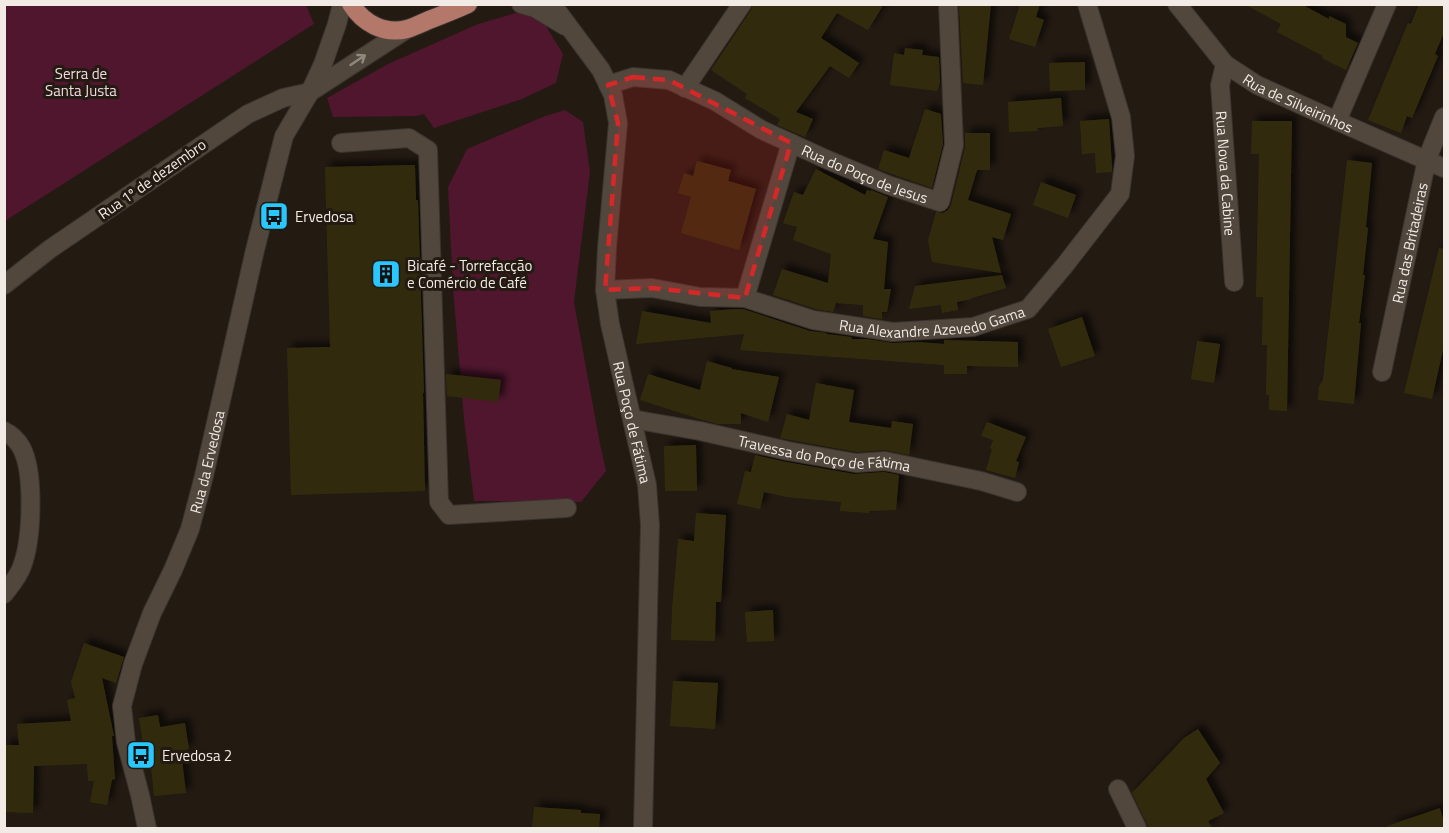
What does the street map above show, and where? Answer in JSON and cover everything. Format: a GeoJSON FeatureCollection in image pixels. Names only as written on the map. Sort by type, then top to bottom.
{"type":"FeatureCollection","features":[{"type":"Feature","properties":{"kind":"main road"},"geometry":{"type":"LineString","coordinates":[[351,4],[369,23],[394,31],[407,29],[468,4]]}},
{"type":"Feature","properties":{"kind":"street","name":"Rua da Ervedosa"},"geometry":{"type":"LineString","coordinates":[[147,828],[126,742],[122,706],[136,654],[190,529],[284,136],[310,92],[323,64],[342,4]]}},
{"type":"Feature","properties":{"kind":"street","name":"Rua Poço de Fátima"},"geometry":{"type":"LineString","coordinates":[[521,4],[535,8],[571,29]]}},
{"type":"Feature","properties":{"kind":"street","name":"Rua Poço de Fátima"},"geometry":{"type":"LineString","coordinates":[[552,4],[601,70],[613,95],[618,123],[605,290],[610,324],[647,485],[650,525],[643,828]]}},
{"type":"Feature","properties":{"kind":"street"},"geometry":{"type":"LineString","coordinates":[[685,88],[742,4]]}},
{"type":"Feature","properties":{"kind":"street","name":"Rua do Poço de Jesus"},"geometry":{"type":"LineString","coordinates":[[608,85],[633,77],[669,80],[715,101],[762,129],[828,160],[888,185],[940,202],[954,145],[948,4]]}},
{"type":"Feature","properties":{"kind":"street","name":"Rua Alexandre Azevedo Gama"},"geometry":{"type":"LineString","coordinates":[[605,290],[652,288],[700,297],[745,298],[813,320],[893,332],[973,327],[1028,309],[1120,194],[1125,156],[1121,117],[1087,4]]}},
{"type":"Feature","properties":{"kind":"street","name":"Rua de Silveirinhos"},"geometry":{"type":"LineString","coordinates":[[1177,4],[1225,64],[1257,86],[1444,168]]}},
{"type":"Feature","properties":{"kind":"street"},"geometry":{"type":"LineString","coordinates":[[1336,122],[1387,4]]}},
{"type":"Feature","properties":{"kind":"street","name":"Rua da Ervedosa"},"geometry":{"type":"LineString","coordinates":[[310,92],[407,29]]}},
{"type":"Feature","properties":{"kind":"street","name":"Rua Nova da Cabine"},"geometry":{"type":"LineString","coordinates":[[1225,64],[1220,85],[1234,282]]}},
{"type":"Feature","properties":{"kind":"street","name":"Rua 1º de dezembro"},"geometry":{"type":"LineString","coordinates":[[4,285],[50,249],[248,114],[283,98],[310,92]]}},
{"type":"Feature","properties":{"kind":"street","name":"Rua das Britadeiras"},"geometry":{"type":"LineString","coordinates":[[1382,372],[1427,159],[1444,117]]}},
{"type":"Feature","properties":{"kind":"street"},"geometry":{"type":"LineString","coordinates":[[341,143],[409,138],[428,150],[439,502],[449,515],[567,508]]}},
{"type":"Feature","properties":{"kind":"street"},"geometry":{"type":"LineString","coordinates":[[745,298],[791,143]]}},
{"type":"Feature","properties":{"kind":"street","name":"Travessa do Poço de Fátima"},"geometry":{"type":"LineString","coordinates":[[632,418],[856,463],[885,461],[981,481],[1017,492]]}},
{"type":"Feature","properties":{"kind":"street"},"geometry":{"type":"LineString","coordinates":[[4,431],[12,435],[22,448],[28,471],[30,514],[28,541],[22,568],[4,594]]}},
{"type":"Feature","properties":{"kind":"street"},"geometry":{"type":"LineString","coordinates":[[1118,789],[1137,828]]}},
{"type":"Feature","properties":{"kind":"highlighted area"},"geometry":{"type":"Polygon","coordinates":[[[633,77],[669,80],[791,143],[745,298],[652,288],[605,290],[618,123],[608,85],[633,77]]]}},
{"type":"Feature","properties":{"kind":"green space","name":"Serra de Santa Justa"},"geometry":{"type":"Polygon","coordinates":[[[5,4],[306,5],[314,24],[5,221],[5,4]]]}},
{"type":"Feature","properties":{"kind":"green space"},"geometry":{"type":"Polygon","coordinates":[[[519,12],[544,23],[563,54],[556,83],[522,99],[434,128],[424,114],[333,117],[327,98],[388,64],[478,24],[519,12]]]}},
{"type":"Feature","properties":{"kind":"green space"},"geometry":{"type":"Polygon","coordinates":[[[565,110],[583,122],[590,172],[574,302],[606,471],[581,502],[474,501],[464,419],[453,288],[448,187],[467,149],[545,116],[565,110]]]}},
{"type":"Feature","properties":{"kind":"building"},"geometry":{"type":"Polygon","coordinates":[[[753,4],[884,4],[868,30],[837,13],[821,38],[859,63],[849,78],[830,66],[796,112],[813,119],[805,137],[777,125],[780,119],[745,98],[747,94],[711,70],[753,4]]]}},
{"type":"Feature","properties":{"kind":"building"},"geometry":{"type":"Polygon","coordinates":[[[959,4],[991,4],[983,85],[963,83],[959,4]]]}},
{"type":"Feature","properties":{"kind":"building"},"geometry":{"type":"Polygon","coordinates":[[[1020,4],[1040,4],[1036,17],[1044,20],[1035,47],[1009,39],[1020,4]]]}},
{"type":"Feature","properties":{"kind":"building"},"geometry":{"type":"Polygon","coordinates":[[[1244,4],[1301,4],[1329,19],[1329,16],[1346,24],[1346,37],[1358,43],[1346,70],[1277,32],[1281,24],[1244,4]]]}},
{"type":"Feature","properties":{"kind":"building"},"geometry":{"type":"Polygon","coordinates":[[[1419,4],[1444,4],[1444,32],[1435,54],[1438,56],[1412,118],[1407,116],[1401,133],[1368,120],[1408,23],[1411,24],[1419,4]]]}},
{"type":"Feature","properties":{"kind":"building"},"geometry":{"type":"Polygon","coordinates":[[[905,48],[923,50],[922,55],[939,57],[940,83],[937,91],[890,85],[894,53],[904,55],[905,48]]]}},
{"type":"Feature","properties":{"kind":"building"},"geometry":{"type":"Polygon","coordinates":[[[1085,62],[1085,90],[1050,91],[1049,63],[1085,62]]]}},
{"type":"Feature","properties":{"kind":"building"},"geometry":{"type":"Polygon","coordinates":[[[1061,98],[1063,126],[1037,128],[1038,131],[1009,132],[1008,102],[1061,98]]]}},
{"type":"Feature","properties":{"kind":"building"},"geometry":{"type":"Polygon","coordinates":[[[925,109],[941,114],[943,144],[932,188],[878,169],[884,150],[909,158],[925,109]]]}},
{"type":"Feature","properties":{"kind":"building"},"geometry":{"type":"Polygon","coordinates":[[[1109,119],[1112,172],[1096,173],[1095,153],[1082,154],[1080,121],[1109,119]]]}},
{"type":"Feature","properties":{"kind":"building"},"geometry":{"type":"Polygon","coordinates":[[[1252,121],[1292,121],[1287,411],[1269,410],[1269,395],[1266,395],[1267,345],[1262,345],[1263,297],[1256,297],[1259,154],[1251,154],[1252,121]]]}},
{"type":"Feature","properties":{"kind":"building"},"geometry":{"type":"Polygon","coordinates":[[[965,133],[990,133],[990,170],[977,170],[968,200],[1011,214],[1003,240],[992,237],[1001,273],[932,262],[928,240],[936,212],[943,213],[951,205],[965,148],[965,133]]]}},
{"type":"Feature","properties":{"kind":"building"},"geometry":{"type":"Polygon","coordinates":[[[1347,160],[1372,163],[1354,404],[1318,400],[1319,386],[1323,380],[1347,160]]]}},
{"type":"Feature","properties":{"kind":"building"},"geometry":{"type":"Polygon","coordinates":[[[697,161],[731,170],[728,181],[756,189],[739,250],[681,233],[691,197],[678,193],[684,173],[693,176],[697,161]]]}},
{"type":"Feature","properties":{"kind":"building","name":"Bicafé - Torrefacção e Comércio de Café"},"geometry":{"type":"Polygon","coordinates":[[[415,165],[424,393],[425,491],[291,495],[287,348],[330,347],[325,167],[415,165]]]}},
{"type":"Feature","properties":{"kind":"building"},"geometry":{"type":"Polygon","coordinates":[[[816,169],[865,195],[867,190],[871,190],[888,197],[873,239],[888,242],[884,289],[891,289],[887,312],[882,312],[882,319],[863,316],[863,305],[836,303],[833,312],[773,295],[782,269],[828,283],[831,254],[793,240],[797,227],[783,223],[794,192],[803,195],[816,169]]]}},
{"type":"Feature","properties":{"kind":"building"},"geometry":{"type":"Polygon","coordinates":[[[1041,182],[1076,195],[1068,218],[1033,205],[1041,182]]]}},
{"type":"Feature","properties":{"kind":"building"},"geometry":{"type":"Polygon","coordinates":[[[1439,248],[1444,249],[1444,345],[1432,399],[1404,393],[1439,248]]]}},
{"type":"Feature","properties":{"kind":"building"},"geometry":{"type":"Polygon","coordinates":[[[1002,275],[1006,288],[957,302],[958,310],[942,313],[941,305],[909,309],[915,286],[1002,275]]]}},
{"type":"Feature","properties":{"kind":"building"},"geometry":{"type":"Polygon","coordinates":[[[743,309],[810,331],[852,337],[852,339],[944,344],[944,340],[1018,342],[1018,367],[967,366],[967,374],[944,374],[944,365],[740,350],[744,334],[636,344],[642,311],[711,323],[710,311],[743,309]]]}},
{"type":"Feature","properties":{"kind":"building"},"geometry":{"type":"Polygon","coordinates":[[[1082,317],[1095,356],[1061,367],[1048,329],[1082,317]]]}},
{"type":"Feature","properties":{"kind":"building"},"geometry":{"type":"Polygon","coordinates":[[[1197,341],[1220,344],[1214,383],[1191,379],[1197,341]]]}},
{"type":"Feature","properties":{"kind":"building"},"geometry":{"type":"Polygon","coordinates":[[[707,361],[732,369],[779,377],[768,422],[741,413],[741,424],[718,424],[640,400],[648,374],[700,390],[707,361]]]}},
{"type":"Feature","properties":{"kind":"building"},"geometry":{"type":"Polygon","coordinates":[[[446,374],[501,380],[498,402],[447,396],[446,374]]]}},
{"type":"Feature","properties":{"kind":"building"},"geometry":{"type":"Polygon","coordinates":[[[816,383],[854,390],[849,422],[891,428],[892,421],[913,424],[909,455],[885,450],[857,452],[780,438],[787,414],[809,420],[816,383]]]}},
{"type":"Feature","properties":{"kind":"building"},"geometry":{"type":"Polygon","coordinates":[[[987,422],[1026,437],[1016,461],[1019,462],[1015,478],[986,470],[993,440],[981,436],[987,422]]]}},
{"type":"Feature","properties":{"kind":"building"},"geometry":{"type":"Polygon","coordinates":[[[696,445],[697,491],[665,491],[664,446],[696,445]]]}},
{"type":"Feature","properties":{"kind":"building"},"geometry":{"type":"Polygon","coordinates":[[[755,455],[854,474],[884,472],[899,475],[896,510],[869,511],[869,513],[840,511],[841,502],[787,497],[764,492],[760,509],[737,504],[745,471],[751,472],[755,455]]]}},
{"type":"Feature","properties":{"kind":"building"},"geometry":{"type":"Polygon","coordinates":[[[696,513],[726,515],[721,602],[716,602],[715,641],[671,640],[678,539],[694,541],[696,513]]]}},
{"type":"Feature","properties":{"kind":"building"},"geometry":{"type":"Polygon","coordinates":[[[773,610],[774,641],[747,642],[745,612],[773,610]]]}},
{"type":"Feature","properties":{"kind":"building"},"geometry":{"type":"Polygon","coordinates":[[[84,643],[124,657],[116,683],[102,678],[114,736],[112,736],[115,779],[112,780],[107,805],[90,802],[94,781],[88,781],[87,764],[34,766],[33,813],[4,812],[4,745],[19,745],[17,724],[71,721],[67,700],[75,698],[71,682],[84,643]]]}},
{"type":"Feature","properties":{"kind":"building"},"geometry":{"type":"Polygon","coordinates":[[[673,681],[718,683],[715,729],[670,726],[673,681]]]}},
{"type":"Feature","properties":{"kind":"building"},"geometry":{"type":"Polygon","coordinates":[[[158,715],[160,727],[185,723],[189,749],[181,751],[186,793],[154,796],[150,756],[145,756],[139,718],[158,715]]]}},
{"type":"Feature","properties":{"kind":"building"},"geometry":{"type":"Polygon","coordinates":[[[1198,729],[1220,763],[1206,779],[1224,813],[1208,821],[1212,828],[1149,828],[1132,793],[1184,738],[1198,729]]]}},
{"type":"Feature","properties":{"kind":"building"},"geometry":{"type":"Polygon","coordinates":[[[534,807],[581,810],[581,813],[600,814],[599,828],[532,828],[534,807]]]}},
{"type":"Feature","properties":{"kind":"building"},"geometry":{"type":"Polygon","coordinates":[[[1440,808],[1444,828],[1388,828],[1387,826],[1440,808]]]}},
{"type":"Feature","properties":{"kind":"place","name":"Ervedosa"},"geometry":{"type":"Point","coordinates":[274,216]}},
{"type":"Feature","properties":{"kind":"place","name":"Bicafé - Torrefacção e Comércio de Café"},"geometry":{"type":"Point","coordinates":[386,274]}},
{"type":"Feature","properties":{"kind":"place","name":"Ervedosa 2"},"geometry":{"type":"Point","coordinates":[141,755]}}]}
